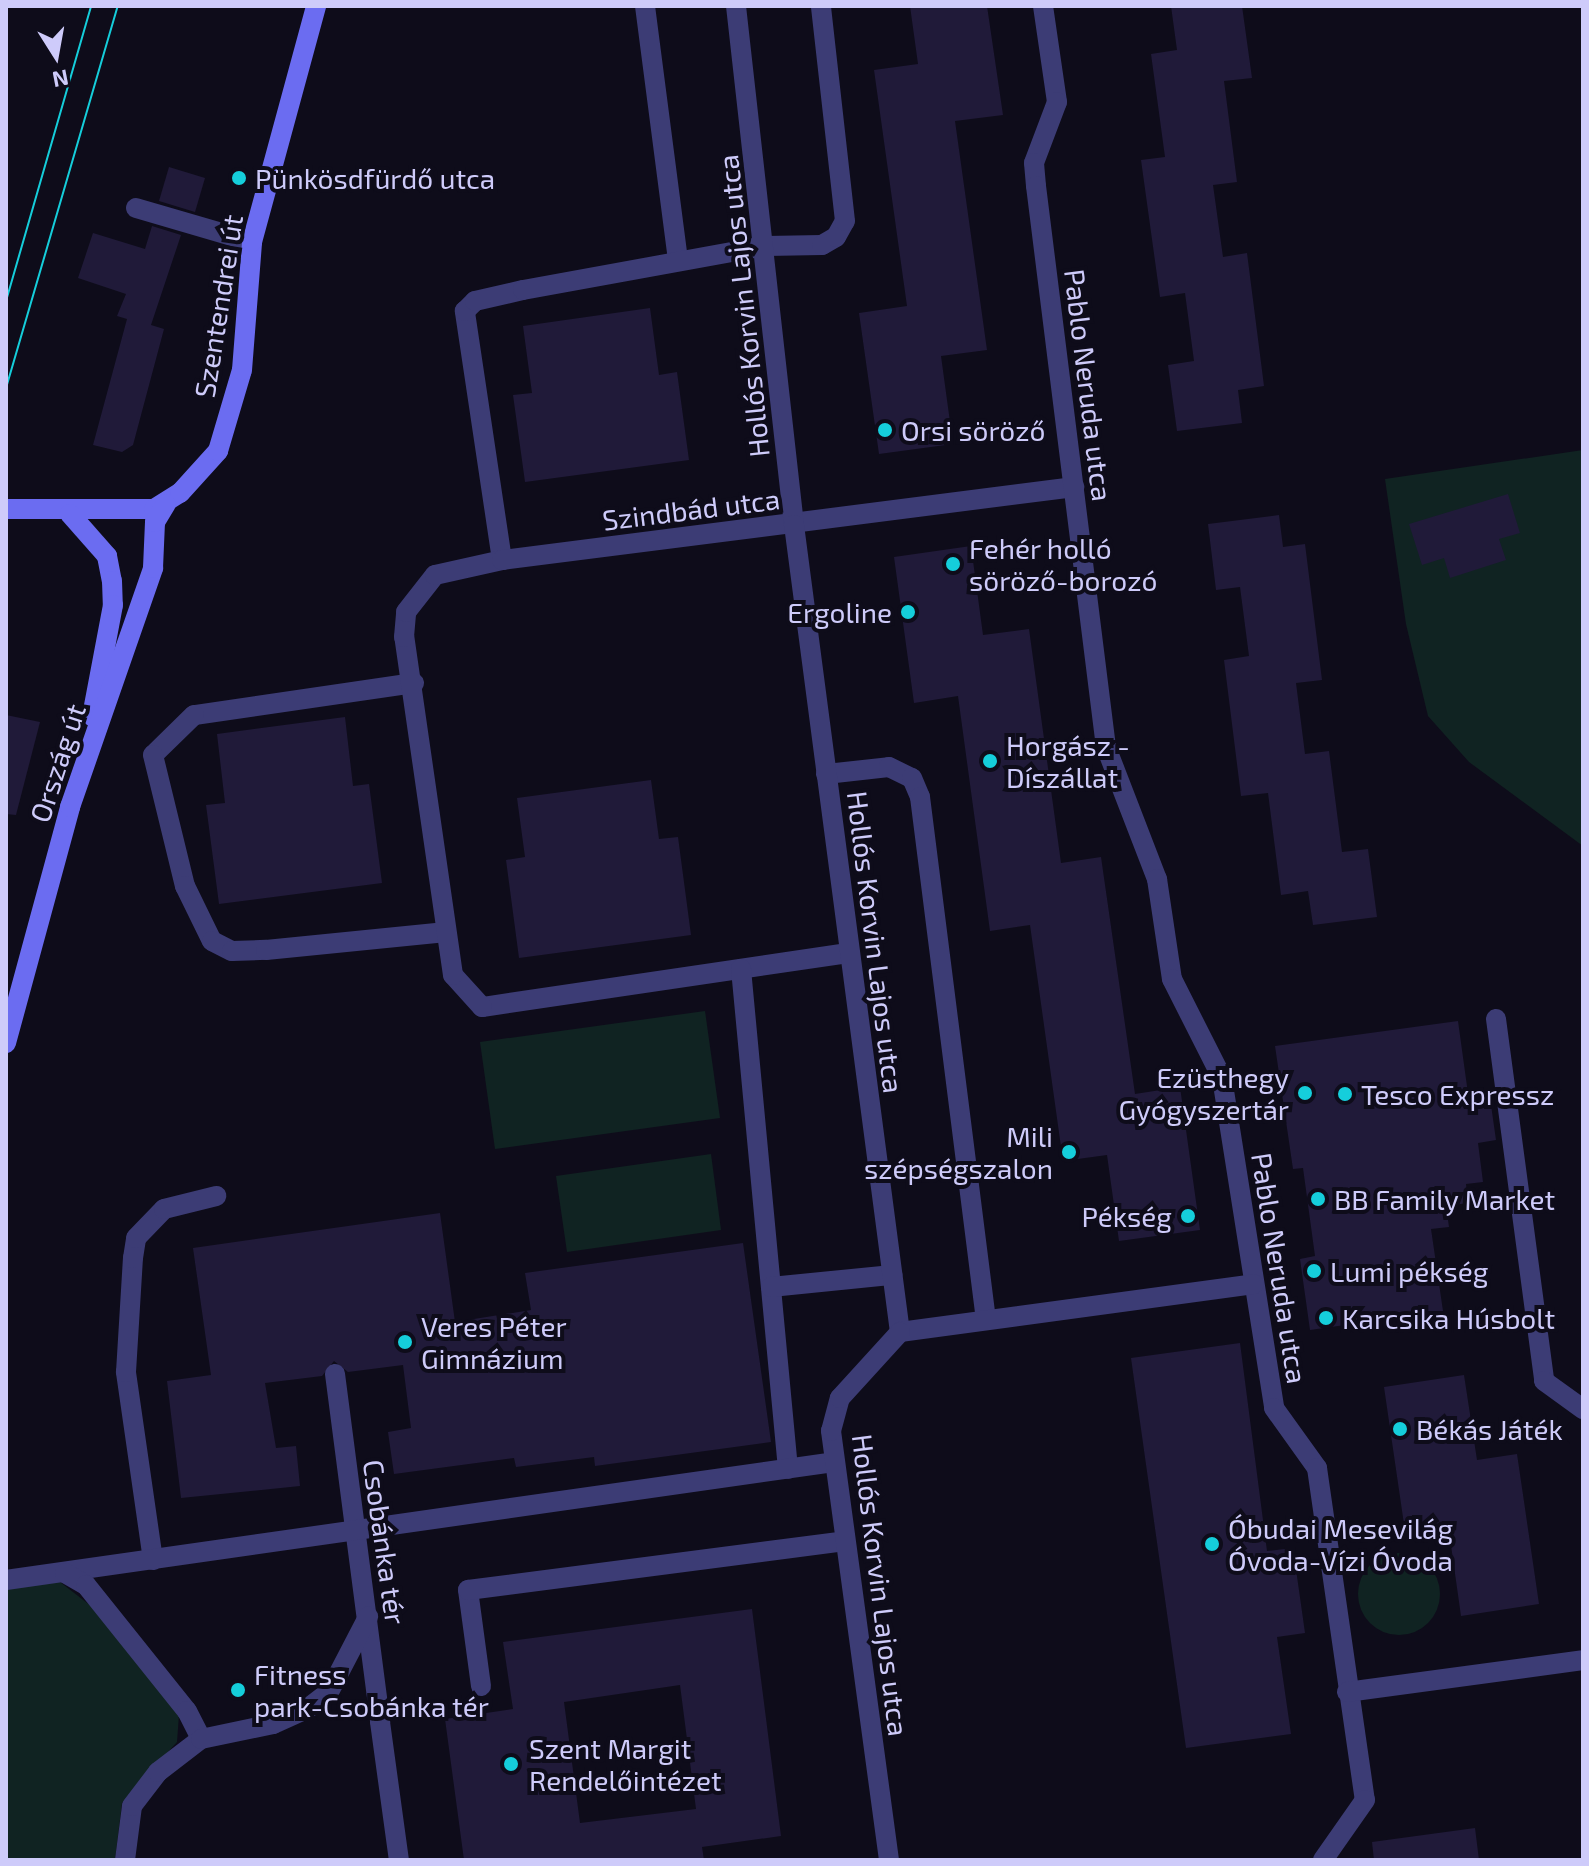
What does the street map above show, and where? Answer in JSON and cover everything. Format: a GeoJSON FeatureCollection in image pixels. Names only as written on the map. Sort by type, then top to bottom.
{"type":"FeatureCollection","features":[{"type":"Feature","properties":{"kind":"main road","name":"Szentendrei út"},"geometry":{"type":"LineString","coordinates":[[166,504],[218,451],[242,370],[252,242],[316,6]]}},
{"type":"Feature","properties":{"kind":"main road"},"geometry":{"type":"LineString","coordinates":[[6,509],[70,514],[142,511],[166,504]]}},
{"type":"Feature","properties":{"kind":"main road","name":"Ország út"},"geometry":{"type":"LineString","coordinates":[[6,1043],[88,751],[153,568],[155,522],[166,504]]}},
{"type":"Feature","properties":{"kind":"main road"},"geometry":{"type":"LineString","coordinates":[[70,514],[107,556],[112,581],[88,751]]}},
{"type":"Feature","properties":{"kind":"street"},"geometry":{"type":"LineString","coordinates":[[645,6],[678,259]]}},
{"type":"Feature","properties":{"kind":"street","name":"Hollós Korvin Lajos utca"},"geometry":{"type":"LineString","coordinates":[[736,6],[766,246],[794,525],[900,1332],[840,1398],[831,1431],[843,1541],[889,1860]]}},
{"type":"Feature","properties":{"kind":"street"},"geometry":{"type":"LineString","coordinates":[[502,560],[465,311],[475,301],[678,259],[766,246],[822,245],[836,237],[845,221],[821,6]]}},
{"type":"Feature","properties":{"kind":"street","name":"Pablo Neruda utca"},"geometry":{"type":"LineString","coordinates":[[1043,6],[1057,102],[1034,163],[1106,747],[1157,879],[1172,979],[1222,1078],[1274,1408],[1317,1468],[1365,1800],[1323,1860]]}},
{"type":"Feature","properties":{"kind":"street"},"geometry":{"type":"LineString","coordinates":[[136,208],[252,242]]}},
{"type":"Feature","properties":{"kind":"street","name":"Szindbád utca"},"geometry":{"type":"LineString","coordinates":[[848,953],[482,1007],[453,975],[446,932],[414,683],[404,637],[417,592],[435,575],[502,560],[1074,487]]}},
{"type":"Feature","properties":{"kind":"street"},"geometry":{"type":"LineString","coordinates":[[414,683],[194,715],[153,755],[185,886],[212,941],[232,951],[266,950],[446,932]]}},
{"type":"Feature","properties":{"kind":"street"},"geometry":{"type":"LineString","coordinates":[[826,774],[889,767],[912,778],[920,797],[986,1320]]}},
{"type":"Feature","properties":{"kind":"street"},"geometry":{"type":"LineString","coordinates":[[741,969],[788,1469]]}},
{"type":"Feature","properties":{"kind":"street"},"geometry":{"type":"LineString","coordinates":[[1496,1019],[1544,1381],[1583,1409]]}},
{"type":"Feature","properties":{"kind":"street"},"geometry":{"type":"LineString","coordinates":[[153,1560],[126,1372],[136,1238],[164,1209],[216,1196]]}},
{"type":"Feature","properties":{"kind":"street"},"geometry":{"type":"LineString","coordinates":[[771,1287],[892,1275]]}},
{"type":"Feature","properties":{"kind":"street"},"geometry":{"type":"LineString","coordinates":[[900,1332],[1254,1284]]}},
{"type":"Feature","properties":{"kind":"street","name":"Csobánka tér"},"geometry":{"type":"LineString","coordinates":[[335,1374],[353,1531],[368,1617],[399,1860]]}},
{"type":"Feature","properties":{"kind":"street"},"geometry":{"type":"LineString","coordinates":[[6,1580],[834,1462]]}},
{"type":"Feature","properties":{"kind":"street"},"geometry":{"type":"LineString","coordinates":[[481,1686],[468,1590],[843,1541]]}},
{"type":"Feature","properties":{"kind":"street"},"geometry":{"type":"LineString","coordinates":[[65,1573],[86,1585],[187,1711],[201,1739]]}},
{"type":"Feature","properties":{"kind":"street"},"geometry":{"type":"LineString","coordinates":[[125,1860],[132,1806],[158,1772],[201,1739],[273,1724],[307,1709],[329,1692],[368,1617]]}},
{"type":"Feature","properties":{"kind":"street"},"geometry":{"type":"LineString","coordinates":[[1347,1692],[1583,1660]]}},
{"type":"Feature","properties":{"kind":"green space"},"geometry":{"type":"Polygon","coordinates":[[[1583,450],[1583,846],[1469,762],[1428,716],[1406,624],[1385,479],[1583,450]]]}},
{"type":"Feature","properties":{"kind":"green space"},"geometry":{"type":"Polygon","coordinates":[[[705,1011],[720,1118],[495,1149],[480,1042],[705,1011]]]}},
{"type":"Feature","properties":{"kind":"green space"},"geometry":{"type":"Polygon","coordinates":[[[711,1154],[721,1230],[567,1252],[556,1176],[711,1154]]]}},
{"type":"Feature","properties":{"kind":"green space"},"geometry":{"type":"Polygon","coordinates":[[[1399,1553],[1415,1556],[1428,1565],[1437,1578],[1440,1594],[1437,1610],[1428,1623],[1415,1632],[1399,1635],[1383,1632],[1370,1623],[1361,1610],[1358,1594],[1361,1578],[1370,1565],[1383,1556],[1399,1553]]]}},
{"type":"Feature","properties":{"kind":"green space"},"geometry":{"type":"Polygon","coordinates":[[[60,1582],[91,1606],[179,1715],[177,1742],[122,1803],[115,1860],[6,1860],[6,1589],[60,1582]]]}},
{"type":"Feature","properties":{"kind":"building"},"geometry":{"type":"Polygon","coordinates":[[[910,6],[987,6],[1003,115],[955,121],[987,350],[941,356],[953,444],[879,454],[859,313],[907,306],[874,70],[918,64],[910,6]]]}},
{"type":"Feature","properties":{"kind":"building"},"geometry":{"type":"Polygon","coordinates":[[[1171,6],[1242,6],[1252,78],[1224,81],[1237,182],[1213,185],[1223,257],[1247,253],[1264,386],[1238,390],[1242,423],[1177,431],[1168,365],[1194,361],[1185,293],[1160,297],[1141,160],[1165,157],[1151,54],[1177,50],[1171,6]]]}},
{"type":"Feature","properties":{"kind":"building"},"geometry":{"type":"Polygon","coordinates":[[[169,167],[205,178],[195,212],[159,201],[169,167]]]}},
{"type":"Feature","properties":{"kind":"building"},"geometry":{"type":"Polygon","coordinates":[[[152,226],[181,235],[151,325],[164,329],[133,445],[122,452],[93,445],[127,319],[117,316],[126,294],[78,278],[93,233],[145,249],[152,226]]]}},
{"type":"Feature","properties":{"kind":"building"},"geometry":{"type":"Polygon","coordinates":[[[650,308],[659,375],[677,372],[689,460],[525,482],[513,395],[532,393],[523,326],[650,308]]]}},
{"type":"Feature","properties":{"kind":"building"},"geometry":{"type":"Polygon","coordinates":[[[1508,494],[1520,533],[1499,539],[1506,560],[1450,578],[1444,558],[1422,565],[1409,524],[1508,494]]]}},
{"type":"Feature","properties":{"kind":"building"},"geometry":{"type":"Polygon","coordinates":[[[1279,515],[1283,547],[1305,544],[1322,680],[1296,683],[1305,754],[1329,751],[1342,852],[1368,849],[1377,917],[1313,925],[1308,891],[1281,895],[1268,793],[1241,796],[1224,660],[1249,656],[1240,587],[1216,590],[1208,524],[1279,515]]]}},
{"type":"Feature","properties":{"kind":"building"},"geometry":{"type":"Polygon","coordinates":[[[971,546],[983,635],[1029,629],[1061,863],[1101,857],[1135,1094],[1180,1087],[1200,1230],[1119,1241],[1107,1155],[1063,1161],[1030,925],[990,931],[958,696],[914,703],[894,557],[971,546]]]}},
{"type":"Feature","properties":{"kind":"building"},"geometry":{"type":"Polygon","coordinates":[[[6,715],[40,722],[16,815],[6,814],[6,715]]]}},
{"type":"Feature","properties":{"kind":"building"},"geometry":{"type":"Polygon","coordinates":[[[345,717],[353,786],[369,784],[382,883],[219,904],[206,805],[225,803],[217,734],[345,717]]]}},
{"type":"Feature","properties":{"kind":"building"},"geometry":{"type":"Polygon","coordinates":[[[651,780],[659,839],[678,837],[691,935],[519,958],[506,860],[525,857],[517,798],[651,780]]]}},
{"type":"Feature","properties":{"kind":"building"},"geometry":{"type":"Polygon","coordinates":[[[1458,1021],[1470,1108],[1491,1105],[1496,1140],[1478,1143],[1483,1182],[1466,1184],[1468,1203],[1446,1206],[1449,1227],[1431,1229],[1443,1311],[1310,1330],[1300,1259],[1315,1256],[1303,1168],[1293,1169],[1275,1046],[1458,1021]]]}},
{"type":"Feature","properties":{"kind":"building"},"geometry":{"type":"Polygon","coordinates":[[[440,1213],[455,1322],[531,1310],[525,1273],[743,1243],[771,1442],[595,1466],[594,1457],[516,1467],[514,1458],[394,1474],[388,1432],[411,1428],[403,1365],[348,1372],[334,1361],[322,1376],[265,1383],[276,1448],[296,1446],[300,1486],[181,1498],[167,1381],[211,1375],[193,1248],[440,1213]]]}},
{"type":"Feature","properties":{"kind":"building","name":"Óbudai Mesevilág Óvoda-Vízi Óvoda"},"geometry":{"type":"Polygon","coordinates":[[[1240,1343],[1267,1551],[1293,1548],[1305,1633],[1277,1637],[1291,1734],[1186,1748],[1131,1358],[1240,1343]]]}},
{"type":"Feature","properties":{"kind":"building"},"geometry":{"type":"Polygon","coordinates":[[[1464,1375],[1477,1460],[1517,1454],[1539,1604],[1461,1616],[1448,1524],[1405,1531],[1384,1387],[1464,1375]]]}},
{"type":"Feature","properties":{"kind":"building","name":"Szent Margit Rendelőintézet"},"geometry":{"type":"Polygon","coordinates":[[[752,1609],[781,1836],[702,1847],[704,1860],[464,1860],[445,1719],[513,1709],[503,1642],[752,1609]],[[680,1685],[564,1702],[580,1823],[696,1809],[680,1685]]]}},
{"type":"Feature","properties":{"kind":"building"},"geometry":{"type":"Polygon","coordinates":[[[1475,1828],[1479,1860],[1374,1860],[1372,1842],[1475,1828]]]}},
{"type":"Feature","properties":{"kind":"tram line"},"geometry":{"type":"LineString","coordinates":[[6,301],[91,6]]}},
{"type":"Feature","properties":{"kind":"tram line"},"geometry":{"type":"LineString","coordinates":[[6,388],[118,6]]}},
{"type":"Feature","properties":{"kind":"place","name":"Pünkösdfürdő utca"},"geometry":{"type":"Point","coordinates":[239,178]}},
{"type":"Feature","properties":{"kind":"place","name":"Orsi söröző"},"geometry":{"type":"Point","coordinates":[885,430]}},
{"type":"Feature","properties":{"kind":"place","name":"Fehér holló söröző-borozó"},"geometry":{"type":"Point","coordinates":[953,564]}},
{"type":"Feature","properties":{"kind":"place","name":"Ergoline"},"geometry":{"type":"Point","coordinates":[908,612]}},
{"type":"Feature","properties":{"kind":"place","name":"Horgász - Díszállat"},"geometry":{"type":"Point","coordinates":[990,761]}},
{"type":"Feature","properties":{"kind":"place","name":"Ezüsthegy Gyógyszertár"},"geometry":{"type":"Point","coordinates":[1305,1093]}},
{"type":"Feature","properties":{"kind":"place","name":"Tesco Expressz"},"geometry":{"type":"Point","coordinates":[1345,1094]}},
{"type":"Feature","properties":{"kind":"place","name":"Mili szépségszalon"},"geometry":{"type":"Point","coordinates":[1069,1152]}},
{"type":"Feature","properties":{"kind":"place","name":"BB Family Market"},"geometry":{"type":"Point","coordinates":[1318,1199]}},
{"type":"Feature","properties":{"kind":"place","name":"Pékség"},"geometry":{"type":"Point","coordinates":[1188,1216]}},
{"type":"Feature","properties":{"kind":"place","name":"Lumi pékség"},"geometry":{"type":"Point","coordinates":[1314,1271]}},
{"type":"Feature","properties":{"kind":"place","name":"Karcsika Húsbolt"},"geometry":{"type":"Point","coordinates":[1326,1318]}},
{"type":"Feature","properties":{"kind":"place","name":"Veres Péter Gimnázium"},"geometry":{"type":"Point","coordinates":[405,1342]}},
{"type":"Feature","properties":{"kind":"place","name":"Békás Játék"},"geometry":{"type":"Point","coordinates":[1400,1429]}},
{"type":"Feature","properties":{"kind":"place","name":"Óbudai Mesevilág Óvoda-Vízi Óvoda"},"geometry":{"type":"Point","coordinates":[1212,1544]}},
{"type":"Feature","properties":{"kind":"place","name":"Fitness park-Csobánka tér"},"geometry":{"type":"Point","coordinates":[238,1690]}},
{"type":"Feature","properties":{"kind":"place","name":"Szent Margit Rendelőintézet"},"geometry":{"type":"Point","coordinates":[511,1764]}}]}
